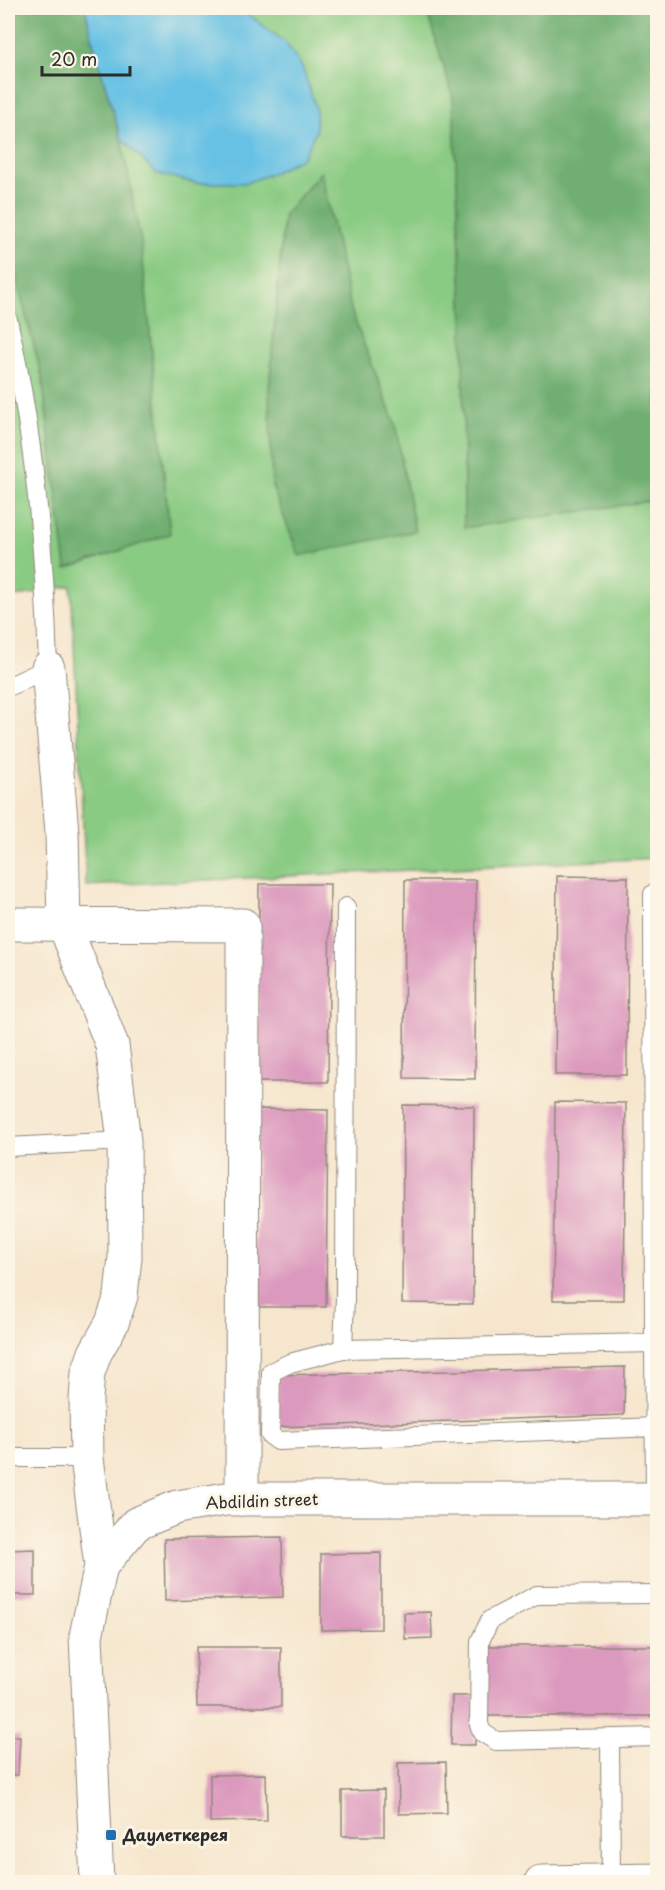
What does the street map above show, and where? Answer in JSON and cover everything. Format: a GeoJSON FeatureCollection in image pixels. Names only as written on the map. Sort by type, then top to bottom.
{"type":"FeatureCollection","features":[{"type":"Feature","properties":{"kind":"street"},"geometry":{"type":"LineString","coordinates":[[48,668],[62,832],[64,924],[112,1045],[124,1141],[125,1257],[121,1296],[112,1323],[95,1353],[88,1373],[86,1399],[87,1458],[101,1566]]}},
{"type":"Feature","properties":{"kind":"street"},"geometry":{"type":"LineString","coordinates":[[8,924],[243,925],[242,1499]]}},
{"type":"Feature","properties":{"kind":"street","name":"Abdildin street"},"geometry":{"type":"LineString","coordinates":[[97,1882],[86,1636],[101,1566],[136,1524],[177,1507],[226,1499],[656,1499]]}},
{"type":"Feature","properties":{"kind":"street"},"geometry":{"type":"LineString","coordinates":[[541,1882],[657,1880]]}},
{"type":"Feature","properties":{"kind":"lane"},"geometry":{"type":"LineString","coordinates":[[8,320],[21,377],[36,499],[47,609],[48,668],[8,687]]}},
{"type":"Feature","properties":{"kind":"lane"},"geometry":{"type":"LineString","coordinates":[[656,1499],[653,894],[657,890]]}},
{"type":"Feature","properties":{"kind":"lane"},"geometry":{"type":"LineString","coordinates":[[343,1349],[346,907]]}},
{"type":"Feature","properties":{"kind":"lane"},"geometry":{"type":"LineString","coordinates":[[8,1147],[124,1141]]}},
{"type":"Feature","properties":{"kind":"lane"},"geometry":{"type":"LineString","coordinates":[[656,1343],[343,1349],[290,1363],[271,1372],[270,1435],[278,1441],[656,1427]]}},
{"type":"Feature","properties":{"kind":"lane"},"geometry":{"type":"LineString","coordinates":[[8,1458],[87,1458]]}},
{"type":"Feature","properties":{"kind":"lane"},"geometry":{"type":"LineString","coordinates":[[657,1594],[537,1595],[490,1620],[480,1641],[479,1725],[483,1733],[496,1741],[657,1737]]}},
{"type":"Feature","properties":{"kind":"lane"},"geometry":{"type":"LineString","coordinates":[[610,1739],[611,1881]]}},
{"type":"Feature","properties":{"kind":"green space"},"geometry":{"type":"Polygon","coordinates":[[[8,8],[657,8],[657,858],[86,886],[71,586],[8,598],[8,8]]]}},
{"type":"Feature","properties":{"kind":"green space"},"geometry":{"type":"Polygon","coordinates":[[[8,8],[85,8],[121,138],[141,241],[170,534],[66,569],[42,377],[8,247],[8,8]]]}},
{"type":"Feature","properties":{"kind":"green space"},"geometry":{"type":"Polygon","coordinates":[[[426,8],[657,8],[657,500],[464,528],[463,323],[453,98],[426,8]]]}},
{"type":"Feature","properties":{"kind":"green space"},"geometry":{"type":"Polygon","coordinates":[[[321,172],[352,313],[395,424],[415,531],[299,556],[272,486],[269,390],[284,215],[321,172]]]}},
{"type":"Feature","properties":{"kind":"water"},"geometry":{"type":"Polygon","coordinates":[[[85,8],[240,8],[286,43],[302,67],[316,108],[316,131],[303,157],[275,172],[246,183],[195,183],[156,173],[121,138],[85,8]]]}},
{"type":"Feature","properties":{"kind":"building"},"geometry":{"type":"Polygon","coordinates":[[[557,876],[628,877],[627,1075],[555,1075],[557,876]]]}},
{"type":"Feature","properties":{"kind":"building"},"geometry":{"type":"Polygon","coordinates":[[[405,880],[476,880],[475,1079],[404,1078],[405,880]]]}},
{"type":"Feature","properties":{"kind":"building"},"geometry":{"type":"Polygon","coordinates":[[[259,884],[330,884],[328,1082],[258,1082],[259,884]]]}},
{"type":"Feature","properties":{"kind":"building"},"geometry":{"type":"Polygon","coordinates":[[[555,1102],[626,1103],[624,1300],[553,1300],[555,1102]]]}},
{"type":"Feature","properties":{"kind":"building"},"geometry":{"type":"Polygon","coordinates":[[[403,1105],[474,1106],[473,1304],[402,1303],[403,1105]]]}},
{"type":"Feature","properties":{"kind":"building"},"geometry":{"type":"Polygon","coordinates":[[[257,1109],[328,1110],[326,1307],[255,1307],[257,1109]]]}},
{"type":"Feature","properties":{"kind":"building"},"geometry":{"type":"Polygon","coordinates":[[[625,1367],[624,1415],[279,1427],[278,1375],[625,1367]]]}},
{"type":"Feature","properties":{"kind":"building"},"geometry":{"type":"Polygon","coordinates":[[[282,1537],[283,1597],[165,1601],[164,1539],[282,1537]]]}},
{"type":"Feature","properties":{"kind":"building"},"geometry":{"type":"Polygon","coordinates":[[[35,1549],[35,1595],[8,1595],[8,1550],[35,1549]]]}},
{"type":"Feature","properties":{"kind":"building"},"geometry":{"type":"Polygon","coordinates":[[[381,1553],[381,1629],[321,1630],[321,1554],[381,1553]]]}},
{"type":"Feature","properties":{"kind":"building"},"geometry":{"type":"Polygon","coordinates":[[[431,1612],[432,1638],[405,1639],[404,1613],[431,1612]]]}},
{"type":"Feature","properties":{"kind":"building"},"geometry":{"type":"Polygon","coordinates":[[[484,1646],[658,1646],[658,1716],[484,1716],[484,1646]]]}},
{"type":"Feature","properties":{"kind":"building"},"geometry":{"type":"Polygon","coordinates":[[[196,1647],[281,1647],[281,1707],[197,1707],[196,1647]]]}},
{"type":"Feature","properties":{"kind":"building"},"geometry":{"type":"Polygon","coordinates":[[[452,1696],[475,1696],[475,1745],[451,1745],[452,1696]]]}},
{"type":"Feature","properties":{"kind":"building"},"geometry":{"type":"Polygon","coordinates":[[[8,1736],[20,1736],[18,1775],[8,1775],[8,1736]]]}},
{"type":"Feature","properties":{"kind":"building"},"geometry":{"type":"Polygon","coordinates":[[[446,1762],[447,1813],[399,1814],[398,1763],[446,1762]]]}},
{"type":"Feature","properties":{"kind":"building"},"geometry":{"type":"Polygon","coordinates":[[[266,1774],[267,1821],[210,1822],[210,1775],[266,1774]]]}},
{"type":"Feature","properties":{"kind":"building"},"geometry":{"type":"Polygon","coordinates":[[[384,1790],[384,1836],[342,1836],[342,1791],[384,1790]]]}},
{"type":"Feature","properties":{"kind":"place","name":"Даулеткерея"},"geometry":{"type":"Point","coordinates":[111,1835]}}]}
